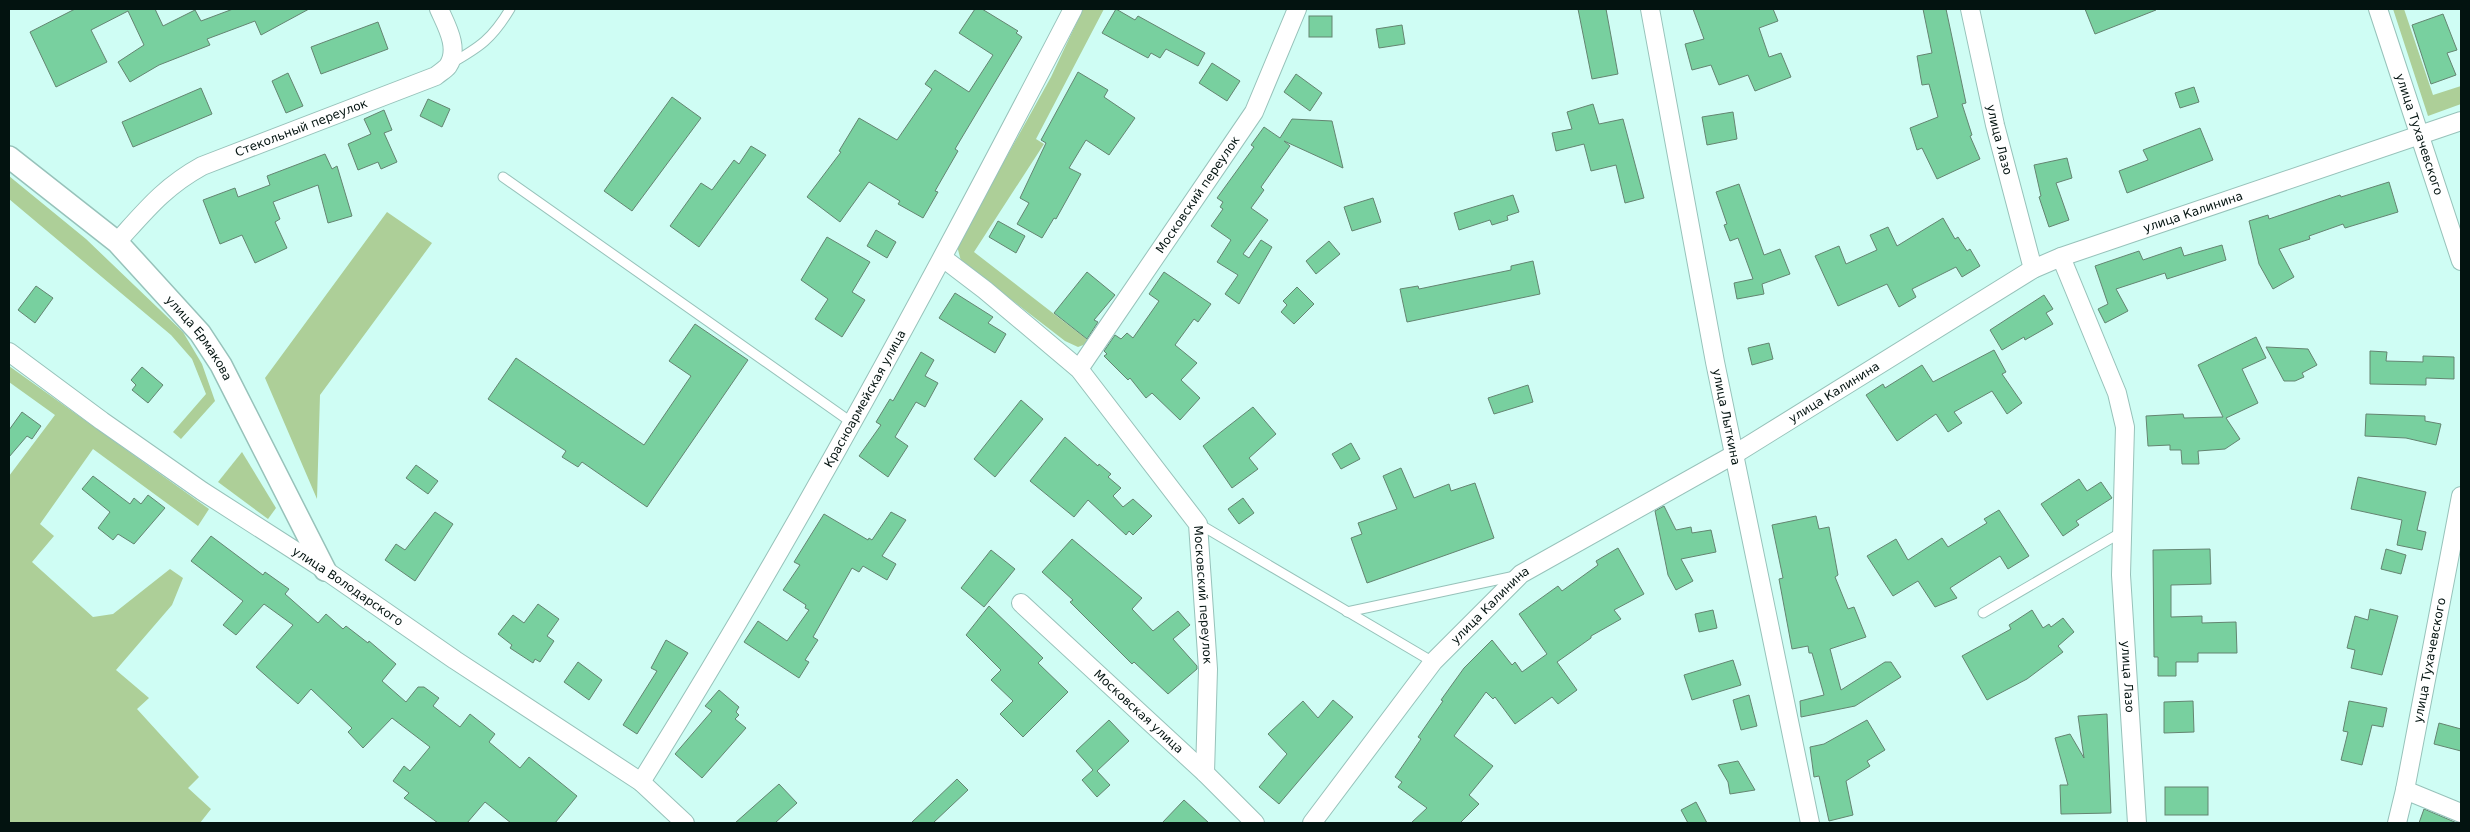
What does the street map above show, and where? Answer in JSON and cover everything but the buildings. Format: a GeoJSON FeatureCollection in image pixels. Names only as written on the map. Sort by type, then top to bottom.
{"type":"FeatureCollection","features":[{"type":"Feature","properties":{"kind":"street"},"geometry":{"type":"LineString","coordinates":[[440,9],[451,38],[453,52],[448,66]]}},
{"type":"Feature","properties":{"kind":"street","name":"Красноармейская улица"},"geometry":{"type":"LineString","coordinates":[[641,782],[758,589],[852,422],[942,258],[1073,9]]}},
{"type":"Feature","properties":{"kind":"street","name":"Московский переулок"},"geometry":{"type":"LineString","coordinates":[[1079,369],[1254,112],[1297,9]]}},
{"type":"Feature","properties":{"kind":"street","name":"улица Лыткина"},"geometry":{"type":"LineString","coordinates":[[1650,9],[1715,362],[1810,823]]}},
{"type":"Feature","properties":{"kind":"street","name":"улица Лазо"},"geometry":{"type":"LineString","coordinates":[[1970,9],[1995,126],[2032,269]]}},
{"type":"Feature","properties":{"kind":"street","name":"улица Тухачевского"},"geometry":{"type":"LineString","coordinates":[[2378,9],[2461,261]]}},
{"type":"Feature","properties":{"kind":"street","name":"Стекольный переулок"},"geometry":{"type":"LineString","coordinates":[[117,242],[162,194],[178,180],[202,166],[436,76],[448,66]]}},
{"type":"Feature","properties":{"kind":"street","name":"улица Калинина"},"geometry":{"type":"LineString","coordinates":[[1312,823],[1433,662],[1521,574],[1735,454],[2032,269],[2061,257],[2419,137],[2461,121]]}},
{"type":"Feature","properties":{"kind":"street","name":"улица Ермакова"},"geometry":{"type":"LineString","coordinates":[[9,157],[117,242],[200,333],[220,365],[325,570]]}},
{"type":"Feature","properties":{"kind":"street","name":"улица Лазо"},"geometry":{"type":"LineString","coordinates":[[2061,257],[2117,393],[2125,427],[2121,575],[2137,823]]}},
{"type":"Feature","properties":{"kind":"street","name":"Московский переулок"},"geometry":{"type":"LineString","coordinates":[[942,258],[985,290],[1079,369],[1198,524],[1208,669],[1205,773]]}},
{"type":"Feature","properties":{"kind":"street","name":"улица Володарского"},"geometry":{"type":"LineString","coordinates":[[9,352],[102,421],[202,491],[325,570],[455,660],[641,782],[685,823]]}},
{"type":"Feature","properties":{"kind":"street","name":"улица Тухачевского"},"geometry":{"type":"LineString","coordinates":[[2396,823],[2405,790],[2461,496]]}},
{"type":"Feature","properties":{"kind":"street","name":"Московская улица"},"geometry":{"type":"LineString","coordinates":[[1021,602],[1205,773],[1255,823]]}},
{"type":"Feature","properties":{"kind":"street"},"geometry":{"type":"LineString","coordinates":[[2405,790],[2461,813]]}},
{"type":"Feature","properties":{"kind":"lane"},"geometry":{"type":"LineString","coordinates":[[448,66],[483,45],[499,27],[510,9]]}},
{"type":"Feature","properties":{"kind":"lane"},"geometry":{"type":"LineString","coordinates":[[504,177],[852,422]]}},
{"type":"Feature","properties":{"kind":"lane"},"geometry":{"type":"LineString","coordinates":[[1198,524],[1433,662]]}},
{"type":"Feature","properties":{"kind":"lane"},"geometry":{"type":"LineString","coordinates":[[1983,613],[2122,531]]}},
{"type":"Feature","properties":{"kind":"lane"},"geometry":{"type":"LineString","coordinates":[[1346,612],[1521,574]]}},
{"type":"Feature","properties":{"kind":"green space"},"geometry":{"type":"Polygon","coordinates":[[[1083,9],[1104,9],[1036,139],[1044,144],[974,252],[1089,341],[1078,347],[1065,341],[961,261],[957,246],[1051,77],[1083,9]]]}},
{"type":"Feature","properties":{"kind":"green space"},"geometry":{"type":"Polygon","coordinates":[[[2393,9],[2404,9],[2433,95],[2461,86],[2461,104],[2428,116],[2393,9]]]}},
{"type":"Feature","properties":{"kind":"green space"},"geometry":{"type":"Polygon","coordinates":[[[9,176],[86,239],[183,332],[202,364],[215,401],[181,439],[173,432],[206,394],[192,359],[171,335],[9,199],[9,176]]]}},
{"type":"Feature","properties":{"kind":"green space"},"geometry":{"type":"Polygon","coordinates":[[[387,212],[432,243],[320,395],[317,499],[265,378],[387,212]]]}},
{"type":"Feature","properties":{"kind":"green space"},"geometry":{"type":"Polygon","coordinates":[[[9,366],[209,509],[198,526],[93,449],[40,524],[54,536],[32,562],[93,617],[113,614],[170,569],[183,578],[172,605],[116,670],[149,698],[137,709],[199,777],[188,788],[211,809],[200,823],[9,822],[9,476],[55,415],[9,382],[9,366]]]}},
{"type":"Feature","properties":{"kind":"green space"},"geometry":{"type":"Polygon","coordinates":[[[242,452],[276,508],[268,519],[218,482],[242,452]]]}}]}
